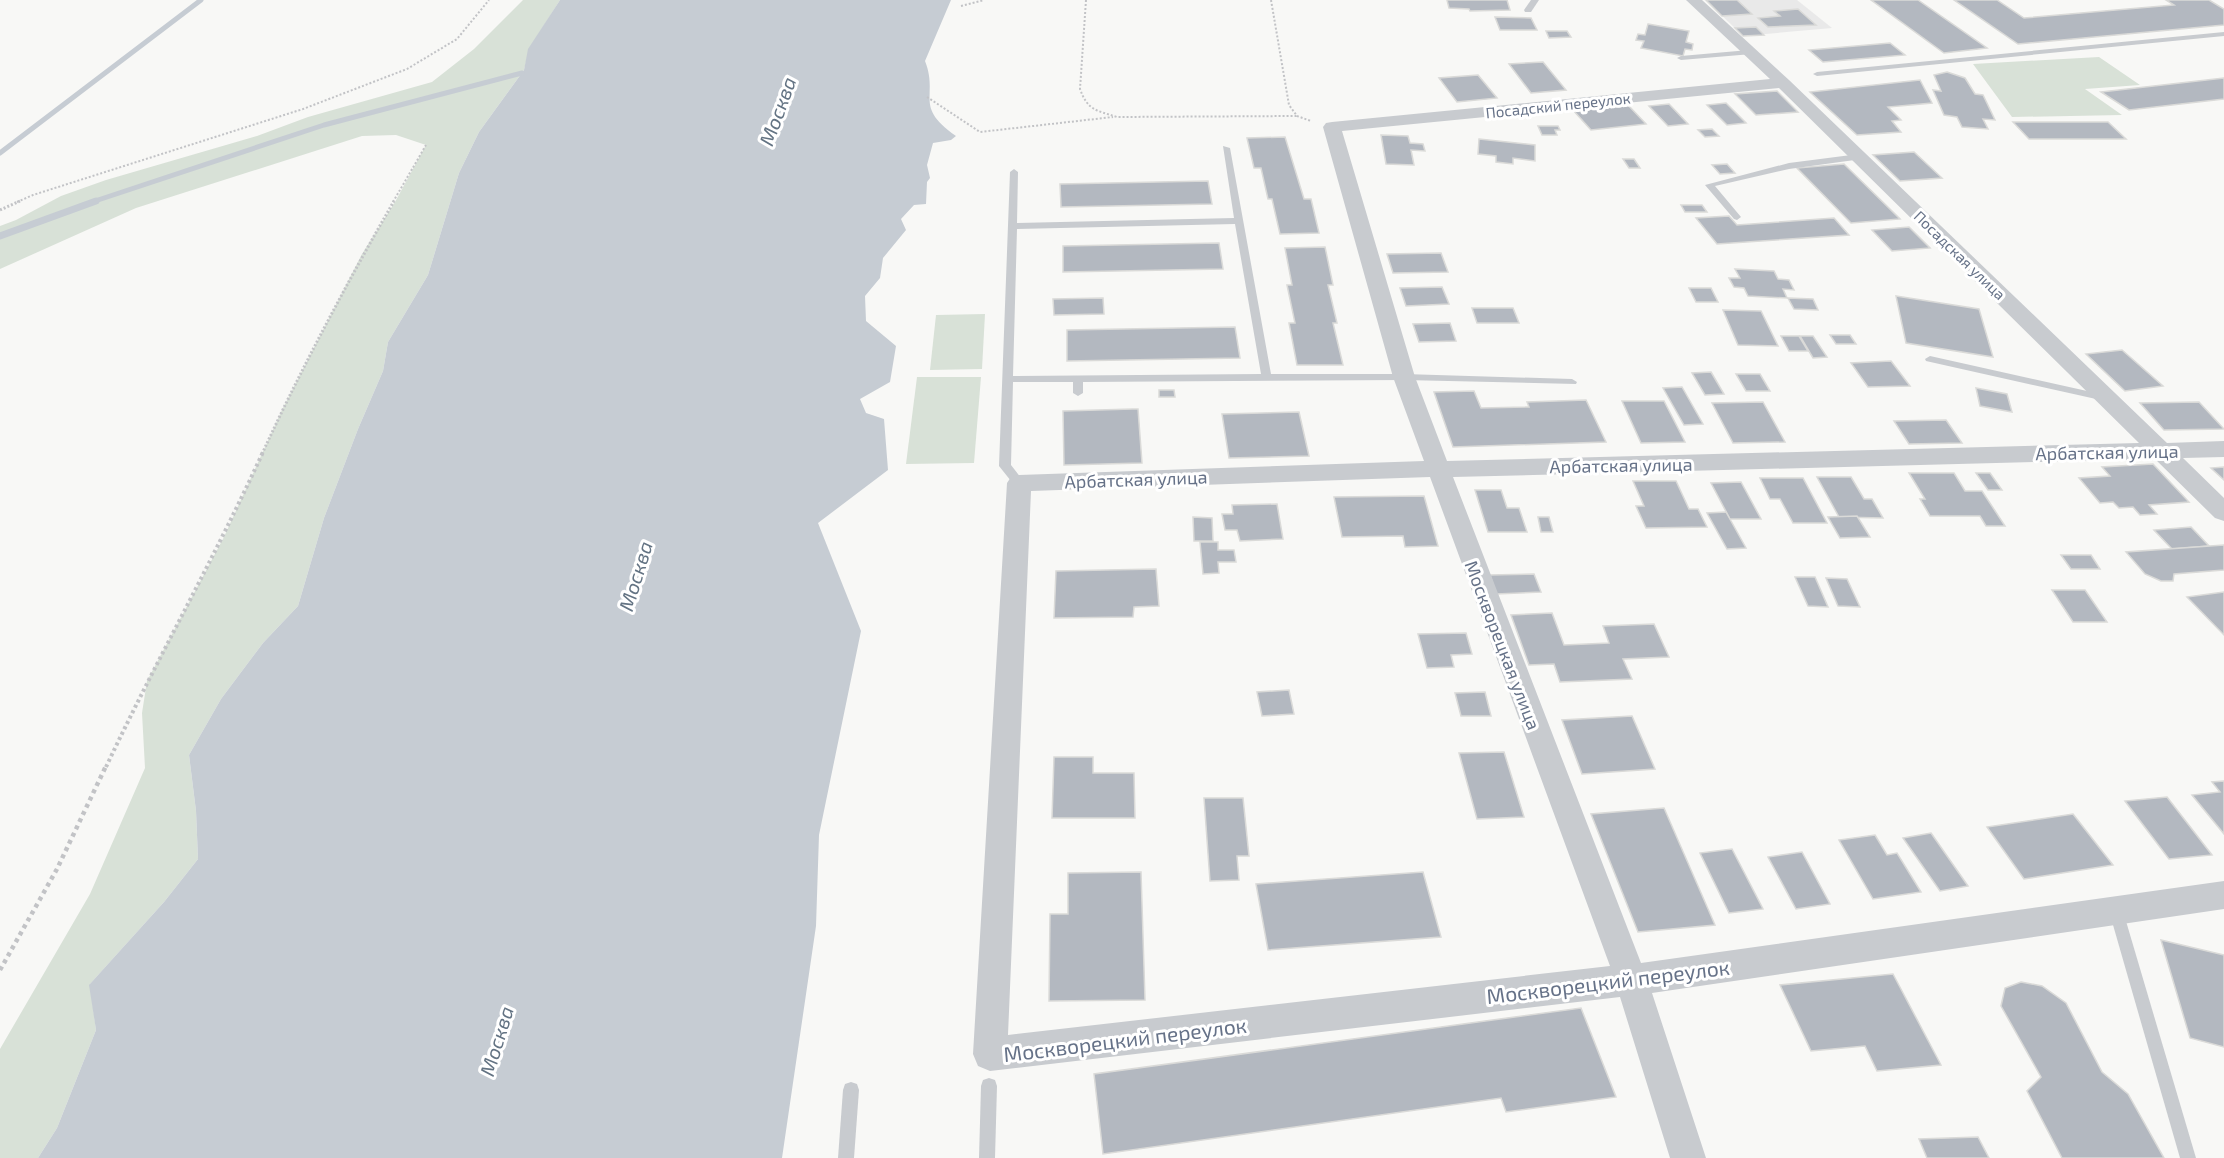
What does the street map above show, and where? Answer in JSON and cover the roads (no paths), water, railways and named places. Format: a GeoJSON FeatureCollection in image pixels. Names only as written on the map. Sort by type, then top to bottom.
{"type":"FeatureCollection","features":[{"type":"Feature","properties":{"kind":"street","name":"Посадская улица"},"geometry":{"type":"LineString","coordinates":[[1693,0],[1783,83],[2224,512]]}},
{"type":"Feature","properties":{"kind":"street","name":"Посадский переулок"},"geometry":{"type":"LineString","coordinates":[[1332,127],[1783,83]]}},
{"type":"Feature","properties":{"kind":"street","name":"Москворецкая улица"},"geometry":{"type":"LineString","coordinates":[[1332,127],[1404,376],[1437,469],[1631,980],[1688,1158]]}},
{"type":"Feature","properties":{"kind":"street","name":"Арбатская улица"},"geometry":{"type":"LineString","coordinates":[[1019,483],[1437,469],[2224,449]]}},
{"type":"Feature","properties":{"kind":"street","name":"Москворецкий переулок"},"geometry":{"type":"LineString","coordinates":[[1019,483],[990,1054],[1631,980],[2224,895]]}},
{"type":"Feature","properties":{"kind":"lane"},"geometry":{"type":"LineString","coordinates":[[1528,10],[1535,0]]}},
{"type":"Feature","properties":{"kind":"lane"},"geometry":{"type":"LineString","coordinates":[[1817,74],[2224,34]]}},
{"type":"Feature","properties":{"kind":"lane"},"geometry":{"type":"LineString","coordinates":[[1681,58],[1749,52]]}},
{"type":"Feature","properties":{"kind":"lane"},"geometry":{"type":"LineString","coordinates":[[1226,148],[1267,378]]}},
{"type":"Feature","properties":{"kind":"lane"},"geometry":{"type":"LineString","coordinates":[[1737,217],[1709,185],[1790,166],[1859,157]]}},
{"type":"Feature","properties":{"kind":"lane"},"geometry":{"type":"LineString","coordinates":[[1014,172],[1005,466],[1019,483]]}},
{"type":"Feature","properties":{"kind":"lane"},"geometry":{"type":"LineString","coordinates":[[1013,226],[1239,221]]}},
{"type":"Feature","properties":{"kind":"lane"},"geometry":{"type":"LineString","coordinates":[[1930,359],[2106,399]]}},
{"type":"Feature","properties":{"kind":"lane"},"geometry":{"type":"LineString","coordinates":[[1008,379],[1404,376],[1572,382]]}},
{"type":"Feature","properties":{"kind":"lane"},"geometry":{"type":"LineString","coordinates":[[1078,379],[1078,393]]}},
{"type":"Feature","properties":{"kind":"lane"},"geometry":{"type":"LineString","coordinates":[[2116,911],[2188,1158]]}},
{"type":"Feature","properties":{"kind":"lane"},"geometry":{"type":"LineString","coordinates":[[987,1158],[989,1086]]}},
{"type":"Feature","properties":{"kind":"lane"},"geometry":{"type":"LineString","coordinates":[[846,1158],[851,1090]]}},
{"type":"Feature","properties":{"kind":"water","name":"Москва"},"geometry":{"type":"Polygon","coordinates":[[[560,0],[951,0],[925,61],[929,73],[931,109],[943,126],[956,136],[951,140],[933,143],[927,165],[930,178],[927,182],[926,204],[914,205],[901,219],[906,230],[883,258],[880,278],[865,296],[866,321],[896,346],[890,382],[860,399],[866,413],[884,419],[888,470],[818,523],[861,631],[819,835],[816,926],[782,1158],[38,1158],[57,1128],[96,1030],[89,985],[164,902],[198,859],[196,811],[189,755],[221,699],[263,643],[298,606],[324,518],[383,371],[388,342],[428,275],[459,173],[479,132],[524,70],[528,49],[560,0]]]}},
{"type":"Feature","properties":{"kind":"waterway"},"geometry":{"type":"LineString","coordinates":[[0,153],[201,0]]}},
{"type":"Feature","properties":{"kind":"waterway"},"geometry":{"type":"LineString","coordinates":[[92,202],[324,125],[522,73]]}},
{"type":"Feature","properties":{"kind":"waterway"},"geometry":{"type":"LineString","coordinates":[[0,236],[96,201]]}}]}
